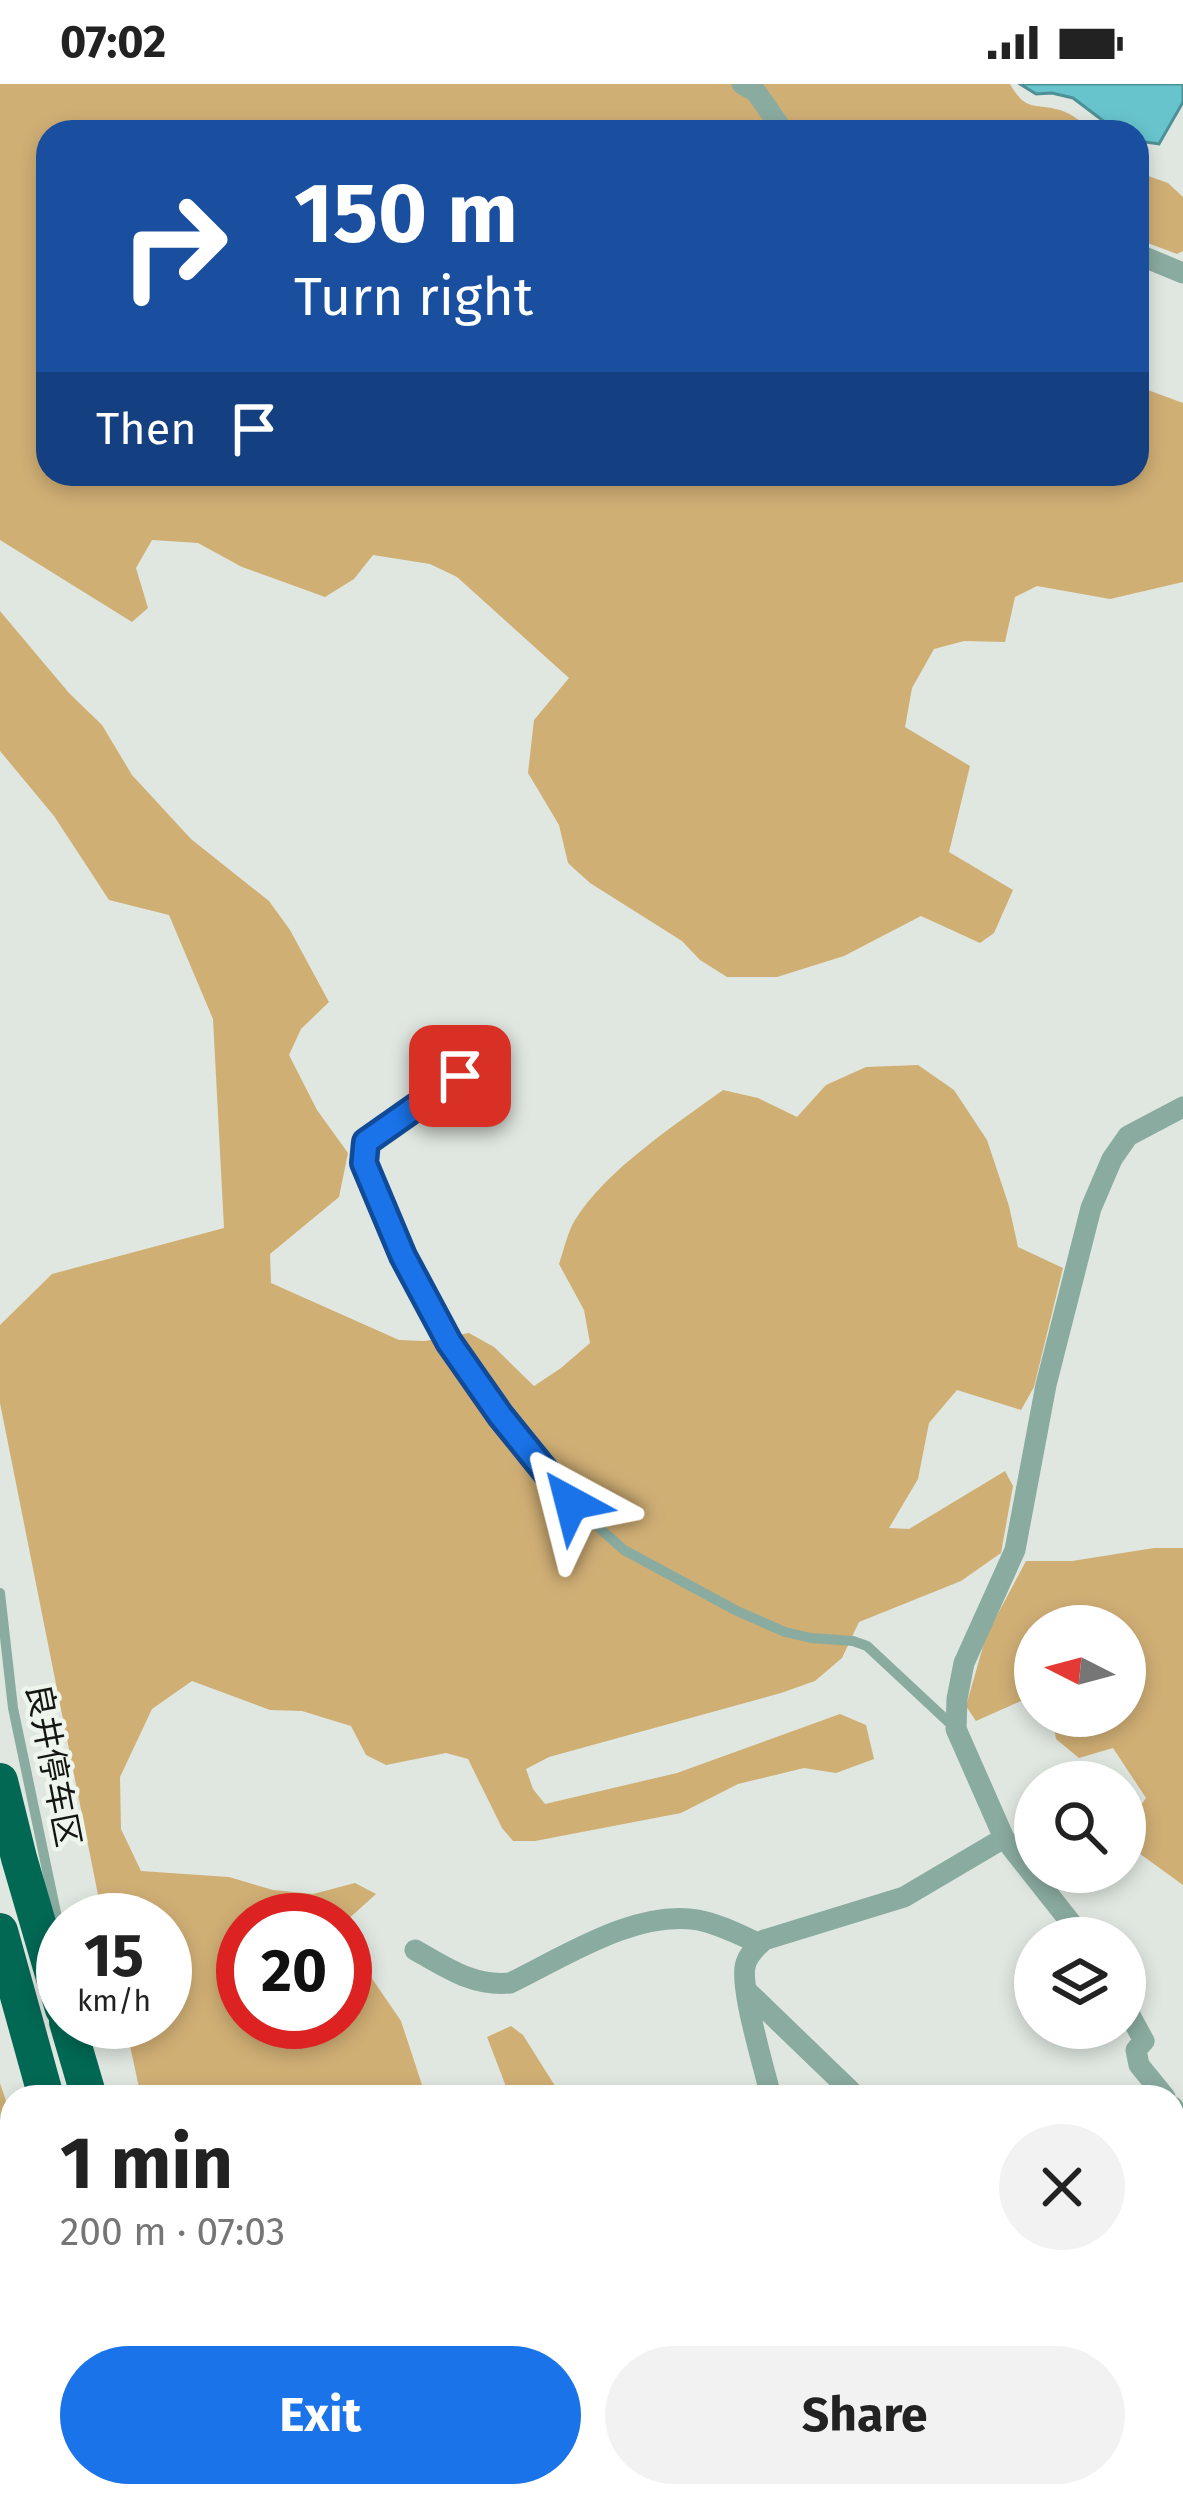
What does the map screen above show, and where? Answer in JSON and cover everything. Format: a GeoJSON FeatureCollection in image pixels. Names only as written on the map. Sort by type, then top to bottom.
{"type":"FeatureCollection","features":[{"type":"Feature","properties":{"kind":"highway"},"geometry":{"type":"LineString","coordinates":[[0,1780],[36,1916]]}},
{"type":"Feature","properties":{"kind":"highway"},"geometry":{"type":"LineString","coordinates":[[0,1931],[43,2085]]}},
{"type":"Feature","properties":{"kind":"highway"},"geometry":{"type":"LineString","coordinates":[[76,2049],[88,2085]]}},
{"type":"Feature","properties":{"kind":"street"},"geometry":{"type":"LineString","coordinates":[[742,84],[756,92],[776,120]]}},
{"type":"Feature","properties":{"kind":"street"},"geometry":{"type":"LineString","coordinates":[[1149,259],[1183,273]]}},
{"type":"Feature","properties":{"kind":"street"},"geometry":{"type":"LineString","coordinates":[[1066,1917],[1004,1838],[956,1729],[957,1700],[964,1663],[1015,1550],[1046,1385],[1091,1208],[1112,1159],[1128,1136],[1183,1107]]}},
{"type":"Feature","properties":{"kind":"street"},"geometry":{"type":"LineString","coordinates":[[768,2085],[744,1966],[760,1944],[904,1897],[1004,1838]]}},
{"type":"Feature","properties":{"kind":"street"},"geometry":{"type":"LineString","coordinates":[[415,1950],[468,1980],[495,1985],[510,1983],[639,1924],[692,1919],[760,1944]]}},
{"type":"Feature","properties":{"kind":"street"},"geometry":{"type":"LineString","coordinates":[[746,1989],[845,2085]]}},
{"type":"Feature","properties":{"kind":"street"},"geometry":{"type":"LineString","coordinates":[[1137,2049],[1139,2065],[1155,2085]]}},
{"type":"Feature","properties":{"kind":"street"},"geometry":{"type":"LineString","coordinates":[[1142,2085],[1148,2076]]}},
{"type":"Feature","properties":{"kind":"lane"},"geometry":{"type":"LineString","coordinates":[[460,1076],[366,1142],[364,1163],[403,1256],[449,1342],[500,1415],[571,1503],[624,1550],[785,1632],[867,1646],[956,1729]]}},
{"type":"Feature","properties":{"kind":"lane","name":"良井停车区"},"geometry":{"type":"LineString","coordinates":[[0,1593],[14,1708],[52,1893]]}},
{"type":"Feature","properties":{"kind":"lane"},"geometry":{"type":"LineString","coordinates":[[0,1947],[19,1999]]}},
{"type":"Feature","properties":{"kind":"lane"},"geometry":{"type":"LineString","coordinates":[[84,2049],[90,2085]]}},
{"type":"Feature","properties":{"kind":"shaded area"},"geometry":{"type":"Polygon","coordinates":[[[0,84],[1010,84],[1026,103],[1060,110],[1079,120],[36,120],[36,486],[1149,486],[1149,390],[1183,403],[1183,582],[1110,599],[1037,586],[1015,597],[1005,642],[964,641],[934,649],[912,688],[905,727],[970,766],[949,852],[1013,890],[994,933],[980,943],[921,916],[844,956],[777,977],[727,977],[568,863],[559,825],[528,773],[534,720],[569,678],[457,577],[430,564],[373,555],[354,579],[325,597],[242,567],[198,543],[152,540],[136,568],[148,608],[132,622],[0,540],[0,84]]]}},
{"type":"Feature","properties":{"kind":"shaded area"},"geometry":{"type":"Polygon","coordinates":[[[1149,176],[1168,183],[1183,197],[1183,251],[1177,254],[1149,244],[1149,176]]]}},
{"type":"Feature","properties":{"kind":"shaded area"},"geometry":{"type":"Polygon","coordinates":[[[0,611],[102,725],[132,775],[191,839],[269,901],[329,1002],[301,1029],[289,1055],[317,1110],[348,1153],[339,1197],[270,1254],[271,1283],[399,1340],[469,1333],[494,1347],[534,1386],[590,1343],[584,1310],[559,1264],[572,1225],[588,1201],[643,1149],[723,1090],[758,1098],[797,1117],[826,1085],[866,1067],[918,1065],[954,1090],[987,1140],[1018,1247],[1063,1268],[1034,1387],[1021,1410],[957,1390],[929,1423],[918,1479],[889,1528],[909,1529],[1005,1471],[1013,1486],[1001,1553],[961,1581],[859,1622],[842,1658],[815,1681],[549,1757],[526,1769],[545,1804],[677,1773],[840,1714],[866,1725],[874,1759],[836,1773],[804,1768],[738,1784],[681,1813],[535,1841],[513,1841],[468,1759],[446,1753],[386,1765],[366,1755],[351,1726],[302,1711],[270,1710],[192,1681],[152,1709],[120,1777],[121,1829],[141,1871],[229,1877],[303,1893],[216,1893],[216,2049],[372,2049],[372,1979],[401,2021],[422,2085],[138,2085],[131,2049],[192,2049],[192,1893],[98,1893],[0,1403],[0,1325],[52,1274],[224,1228],[213,1019],[169,915],[109,900],[54,816],[0,751],[0,611]]]}},
{"type":"Feature","properties":{"kind":"shaded area"},"geometry":{"type":"Polygon","coordinates":[[[1183,1548],[1183,1885],[1146,1858],[1146,1761],[1122,1761],[1113,1748],[1079,1758],[1056,1737],[1146,1737],[1146,1605],[1014,1605],[1014,1704],[976,1721],[966,1706],[986,1636],[1026,1561],[1072,1561],[1183,1548]]]}},
{"type":"Feature","properties":{"kind":"shaded area"},"geometry":{"type":"Polygon","coordinates":[[[355,1883],[376,1894],[372,1898],[372,1893],[317,1893],[355,1883]]]}},
{"type":"Feature","properties":{"kind":"shaded area"},"geometry":{"type":"Polygon","coordinates":[[[511,2026],[523,2035],[554,2085],[505,2085],[487,2037],[511,2026]]]}},
{"type":"Feature","properties":{"kind":"water"},"geometry":{"type":"Polygon","coordinates":[[[1020,84],[1183,84],[1183,102],[1159,144],[1149,143],[1149,120],[1102,120],[1073,98],[1036,94],[1020,84]]]}},
{"type":"Feature","properties":{"kind":"route"},"geometry":{"type":"LineString","coordinates":[[460,1076],[366,1142],[364,1163],[403,1256],[449,1342],[571,1503]]}}]}
